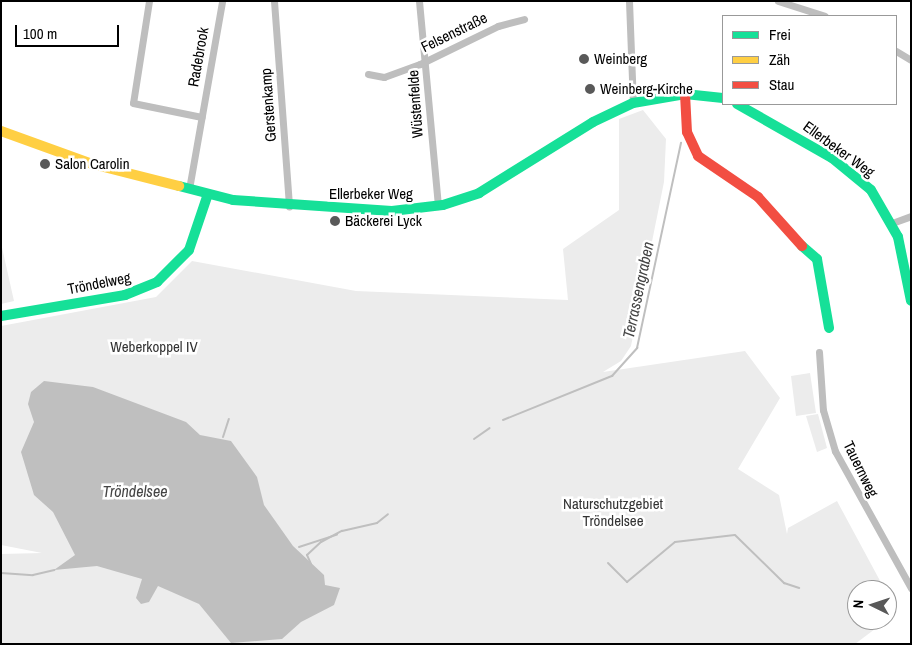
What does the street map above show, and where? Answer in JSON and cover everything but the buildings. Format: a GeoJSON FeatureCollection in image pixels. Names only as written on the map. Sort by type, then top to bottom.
{"type":"FeatureCollection","features":[{"type":"Feature","properties":{"kind":"street"},"geometry":{"type":"LineString","coordinates":[[149,1],[133,103],[202,117]]}},
{"type":"Feature","properties":{"kind":"street","name":"Radebrook"},"geometry":{"type":"LineString","coordinates":[[189,189],[222,1]]}},
{"type":"Feature","properties":{"kind":"street","name":"Gerstenkamp"},"geometry":{"type":"LineString","coordinates":[[274,1],[289,206]]}},
{"type":"Feature","properties":{"kind":"street","name":"Wüstenfelde"},"geometry":{"type":"LineString","coordinates":[[419,1],[438,206]]}},
{"type":"Feature","properties":{"kind":"street"},"geometry":{"type":"LineString","coordinates":[[629,1],[633,103]]}},
{"type":"Feature","properties":{"kind":"street"},"geometry":{"type":"LineString","coordinates":[[778,1],[794,3],[823,15]]}},
{"type":"Feature","properties":{"kind":"street","name":"Felsenstraße"},"geometry":{"type":"LineString","coordinates":[[368,74],[384,77],[426,61],[498,26],[524,19]]}},
{"type":"Feature","properties":{"kind":"street"},"geometry":{"type":"LineString","coordinates":[[897,52],[911,60]]}},
{"type":"Feature","properties":{"kind":"street"},"geometry":{"type":"LineString","coordinates":[[685,94],[687,132],[698,156],[758,197],[789,236],[817,259],[829,328]]}},
{"type":"Feature","properties":{"kind":"street","name":"Ellerbeker Weg"},"geometry":{"type":"LineString","coordinates":[[1,131],[92,164],[208,194],[289,206],[392,211],[438,206],[495,185],[593,122],[633,103],[685,94],[722,98]]}},
{"type":"Feature","properties":{"kind":"street","name":"Ellerbeker Weg"},"geometry":{"type":"LineString","coordinates":[[740,105],[760,113],[858,178],[880,201],[892,223],[911,301]]}},
{"type":"Feature","properties":{"kind":"street","name":"Tröndelweg"},"geometry":{"type":"LineString","coordinates":[[1,316],[126,295],[157,282],[189,250],[208,194]]}},
{"type":"Feature","properties":{"kind":"street"},"geometry":{"type":"LineString","coordinates":[[892,223],[911,216]]}},
{"type":"Feature","properties":{"kind":"street","name":"Tauernweg"},"geometry":{"type":"LineString","coordinates":[[819,352],[823,410],[835,451],[911,588]]}},
{"type":"Feature","properties":{"kind":"green space","name":"Naturschutzgebiet Tröndelsee"},"geometry":{"type":"Polygon","coordinates":[[[643,110],[666,139],[664,182],[631,346],[621,361],[603,372],[745,351],[780,398],[738,469],[779,495],[787,534],[788,528],[837,501],[880,580],[847,580],[847,630],[874,630],[855,644],[1,644],[1,554],[42,553],[1,545],[1,326],[156,297],[192,261],[356,291],[568,300],[563,249],[619,210],[619,119],[643,110]]]}},
{"type":"Feature","properties":{"kind":"green space"},"geometry":{"type":"Polygon","coordinates":[[[1,243],[14,301],[1,304],[1,243]]]}},
{"type":"Feature","properties":{"kind":"green space"},"geometry":{"type":"Polygon","coordinates":[[[810,373],[816,413],[796,416],[791,376],[810,373]]]}},
{"type":"Feature","properties":{"kind":"green space"},"geometry":{"type":"Polygon","coordinates":[[[818,414],[827,448],[817,452],[806,416],[818,414]]]}},
{"type":"Feature","properties":{"kind":"water","name":"Tröndelsee"},"geometry":{"type":"Polygon","coordinates":[[[44,381],[93,387],[186,422],[200,435],[231,441],[257,477],[264,505],[293,546],[324,575],[325,585],[340,588],[334,605],[301,622],[282,639],[231,643],[199,604],[158,586],[149,602],[141,604],[136,598],[142,579],[97,566],[54,570],[75,555],[53,512],[34,495],[21,452],[34,422],[28,404],[31,392],[44,381]]]}},
{"type":"Feature","properties":{"kind":"waterway","name":"Terrassengraben"},"geometry":{"type":"LineString","coordinates":[[503,420],[612,376],[637,348],[681,143]]}},
{"type":"Feature","properties":{"kind":"waterway"},"geometry":{"type":"LineString","coordinates":[[223,437],[229,419]]}},
{"type":"Feature","properties":{"kind":"waterway","name":"Terrassengraben"},"geometry":{"type":"LineString","coordinates":[[474,439],[490,428]]}},
{"type":"Feature","properties":{"kind":"waterway","name":"Terrassengraben"},"geometry":{"type":"LineString","coordinates":[[311,564],[307,555],[321,542],[342,531],[377,523],[388,514]]}},
{"type":"Feature","properties":{"kind":"waterway","name":"Terrassengraben"},"geometry":{"type":"LineString","coordinates":[[299,547],[337,535]]}},
{"type":"Feature","properties":{"kind":"waterway"},"geometry":{"type":"LineString","coordinates":[[608,563],[627,582],[675,542],[735,535],[784,583],[799,588]]}},
{"type":"Feature","properties":{"kind":"waterway"},"geometry":{"type":"LineString","coordinates":[[1,573],[33,575],[54,570]]}},
{"type":"Feature","properties":{"kind":"traffic: fast"},"geometry":{"type":"LineString","coordinates":[[179,186],[233,200],[392,211],[443,205],[479,193],[593,122],[633,103],[685,94],[722,98]]}},
{"type":"Feature","properties":{"kind":"traffic: fast"},"geometry":{"type":"LineString","coordinates":[[739,105],[832,158],[871,190],[898,237],[911,301]]}},
{"type":"Feature","properties":{"kind":"traffic: fast"},"geometry":{"type":"LineString","coordinates":[[1,316],[125,295],[157,282],[189,250],[208,194]]}},
{"type":"Feature","properties":{"kind":"traffic: fast"},"geometry":{"type":"LineString","coordinates":[[802,246],[817,259],[829,328]]}},
{"type":"Feature","properties":{"kind":"traffic: slow"},"geometry":{"type":"LineString","coordinates":[[1,131],[92,164],[179,186]]}},
{"type":"Feature","properties":{"kind":"traffic: jam"},"geometry":{"type":"LineString","coordinates":[[685,94],[687,132],[698,156],[758,197],[802,246]]}},
{"type":"Feature","properties":{"kind":"place","name":"Weinberg"},"geometry":{"type":"Point","coordinates":[584,59]}},
{"type":"Feature","properties":{"kind":"place","name":"Weinberg-Kirche"},"geometry":{"type":"Point","coordinates":[590,89]}},
{"type":"Feature","properties":{"kind":"place","name":"Salon Carolin"},"geometry":{"type":"Point","coordinates":[45,164]}},
{"type":"Feature","properties":{"kind":"place","name":"Bäckerei Lyck"},"geometry":{"type":"Point","coordinates":[335,221]}},
{"type":"Feature","properties":{"kind":"park label","name":"Weberkoppel IV"},"geometry":{"type":"Point","coordinates":[154,347]}}]}
